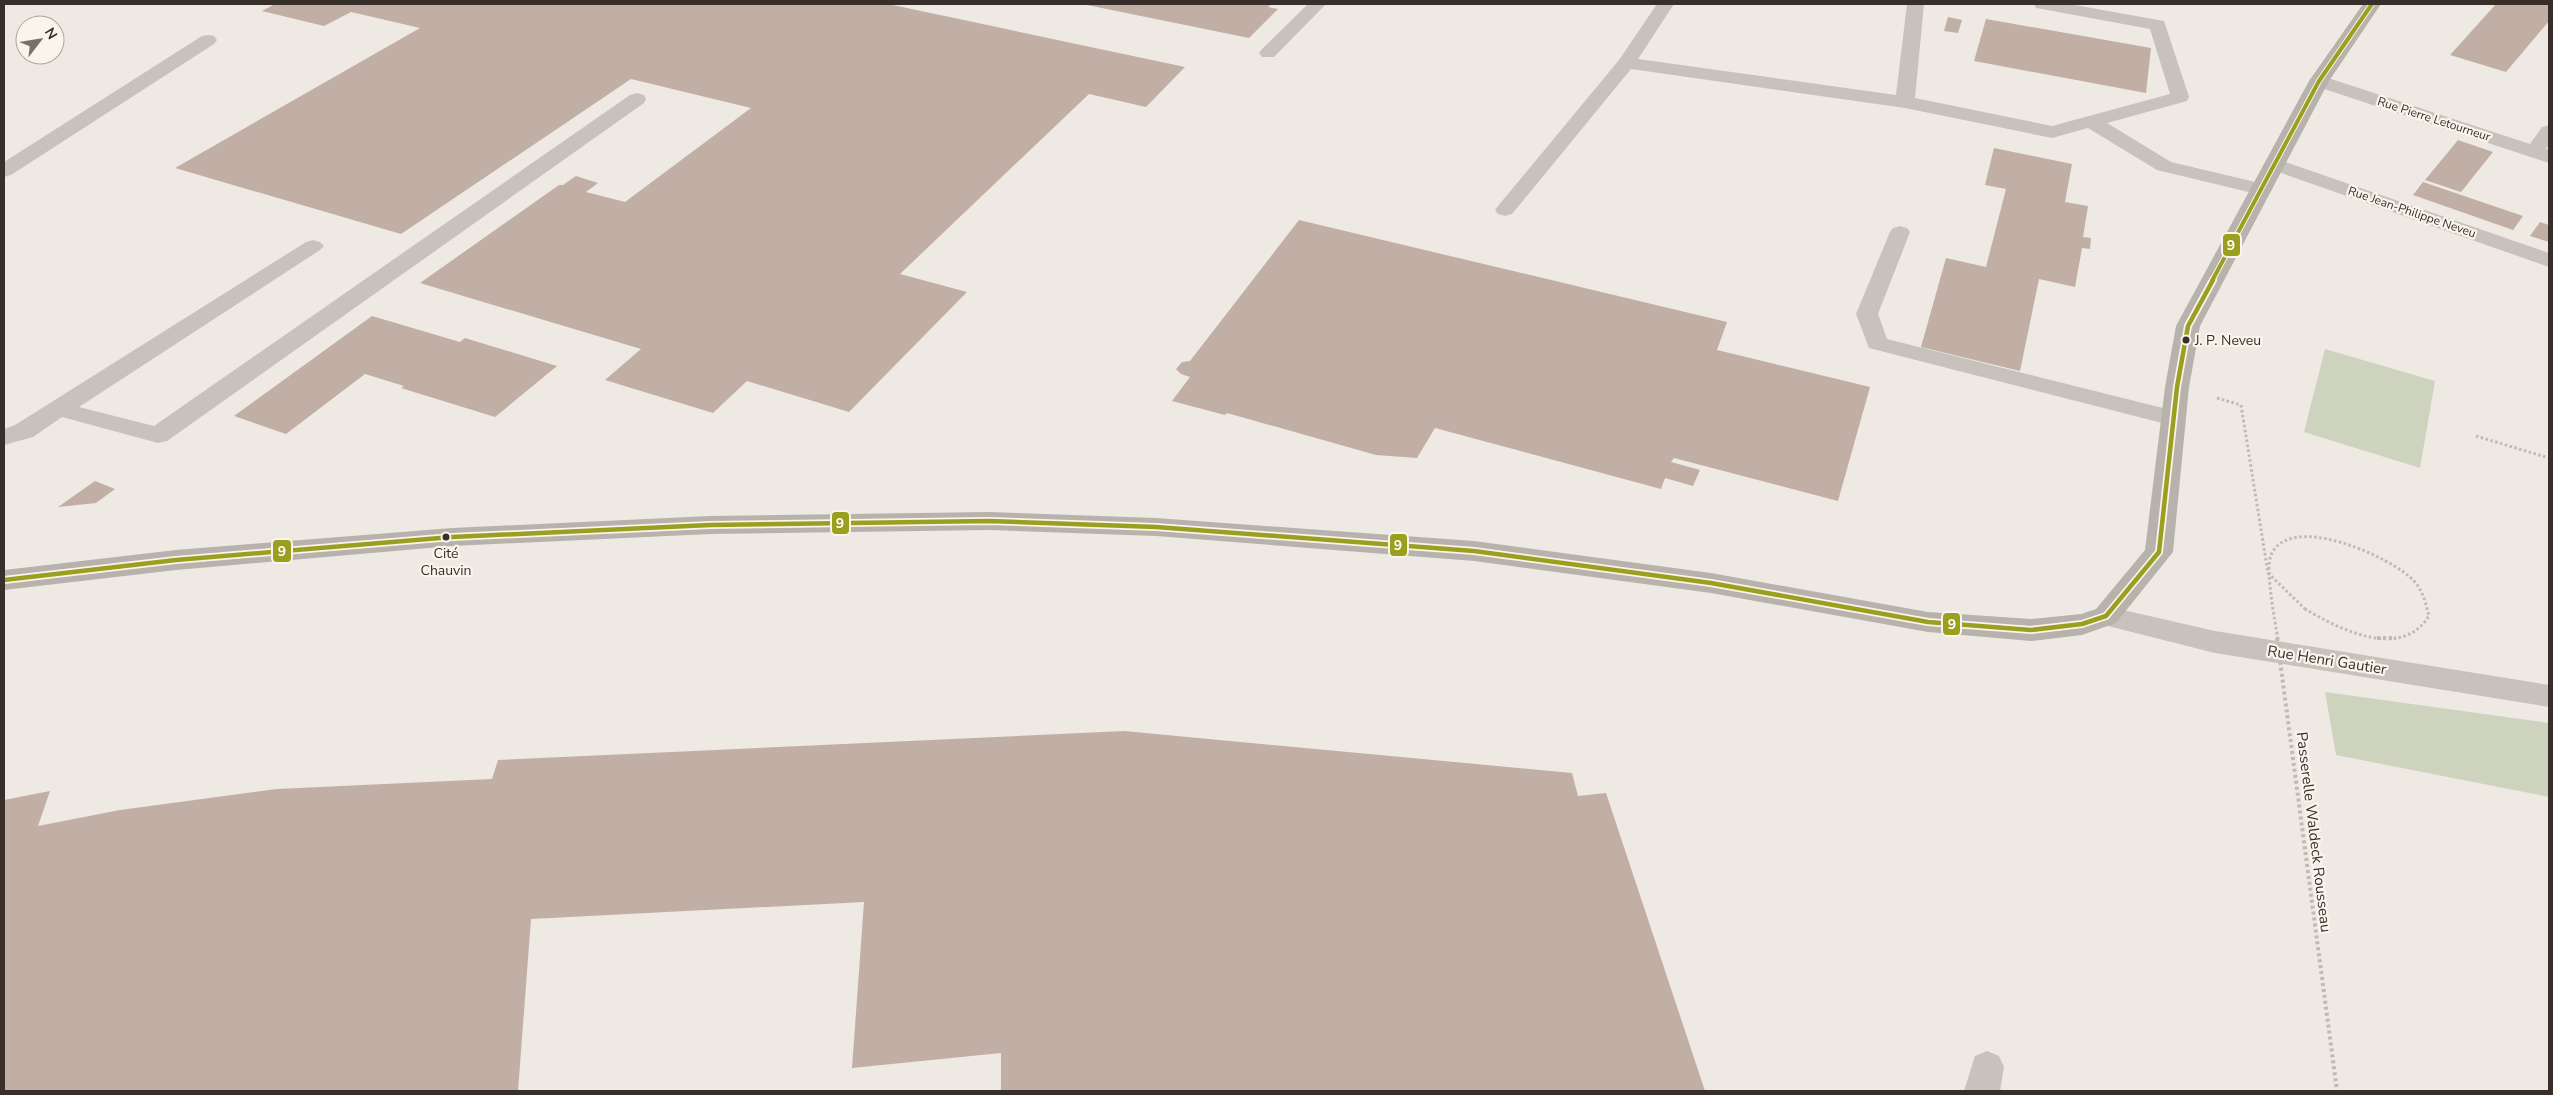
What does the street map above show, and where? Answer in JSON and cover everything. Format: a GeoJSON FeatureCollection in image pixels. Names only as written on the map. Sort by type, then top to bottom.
{"type":"FeatureCollection","features":[{"type":"Feature","properties":{"kind":"street"},"geometry":{"type":"LineString","coordinates":[[4,580],[176,560],[452,537],[710,525],[989,521],[1156,526],[1474,551],[1711,583],[1902,618],[1974,626],[2031,630],[2058,629],[2106,616],[2158,552],[2178,387],[2188,326],[2319,81],[2369,4]]}},
{"type":"Feature","properties":{"kind":"street","name":"Rue Pierre Letourneur"},"geometry":{"type":"LineString","coordinates":[[2319,81],[2542,154]]}},
{"type":"Feature","properties":{"kind":"street"},"geometry":{"type":"LineString","coordinates":[[2542,154],[2549,131]]}},
{"type":"Feature","properties":{"kind":"street","name":"Rue Jean-Philippe Neveu"},"geometry":{"type":"LineString","coordinates":[[2274,164],[2549,260]]}},
{"type":"Feature","properties":{"kind":"street","name":"Rue Henri Gautier"},"geometry":{"type":"LineString","coordinates":[[2106,616],[2215,642],[2549,696]]}},
{"type":"Feature","properties":{"kind":"lane"},"geometry":{"type":"LineString","coordinates":[[1268,53],[1317,4]]}},
{"type":"Feature","properties":{"kind":"lane"},"geometry":{"type":"LineString","coordinates":[[1505,210],[1626,63],[1665,4]]}},
{"type":"Feature","properties":{"kind":"lane"},"geometry":{"type":"LineString","coordinates":[[1905,102],[1916,4]]}},
{"type":"Feature","properties":{"kind":"lane"},"geometry":{"type":"LineString","coordinates":[[1626,63],[1905,102],[2052,132],[2180,96],[2158,25],[2042,4]]}},
{"type":"Feature","properties":{"kind":"lane"},"geometry":{"type":"LineString","coordinates":[[4,171],[208,40]]}},
{"type":"Feature","properties":{"kind":"lane"},"geometry":{"type":"LineString","coordinates":[[59,409],[158,435],[637,99]]}},
{"type":"Feature","properties":{"kind":"lane"},"geometry":{"type":"LineString","coordinates":[[2090,121],[2164,166],[2261,189]]}},
{"type":"Feature","properties":{"kind":"lane"},"geometry":{"type":"LineString","coordinates":[[1900,232],[1867,314],[1877,343],[2174,418]]}},
{"type":"Feature","properties":{"kind":"lane"},"geometry":{"type":"LineString","coordinates":[[4,437],[24,431],[313,246]]}},
{"type":"Feature","properties":{"kind":"path","name":"Passerelle Waldeck Rousseau"},"geometry":{"type":"LineString","coordinates":[[2178,387],[2241,405],[2268,573],[2286,593],[2305,609],[2324,620],[2353,632],[2380,638],[2403,637],[2421,628],[2429,616],[2425,598],[2413,579],[2390,562],[2365,548],[2336,540],[2307,536],[2282,542],[2271,554],[2270,581],[2337,1091]]}},
{"type":"Feature","properties":{"kind":"path"},"geometry":{"type":"LineString","coordinates":[[2476,436],[2549,458]]}},
{"type":"Feature","properties":{"kind":"green space"},"geometry":{"type":"Polygon","coordinates":[[[2325,349],[2435,381],[2420,468],[2304,432],[2325,349]]]}},
{"type":"Feature","properties":{"kind":"green space"},"geometry":{"type":"Polygon","coordinates":[[[2325,692],[2549,723],[2549,797],[2336,755],[2325,692]]]}},
{"type":"Feature","properties":{"kind":"building"},"geometry":{"type":"Polygon","coordinates":[[[275,4],[888,4],[1185,67],[1146,107],[1089,94],[900,274],[967,292],[849,412],[747,381],[713,413],[605,380],[641,349],[420,283],[559,185],[563,185],[576,176],[598,183],[586,192],[625,202],[751,108],[631,79],[401,234],[175,168],[420,28],[351,12],[324,26],[262,11],[275,4]]]}},
{"type":"Feature","properties":{"kind":"building"},"geometry":{"type":"Polygon","coordinates":[[[1271,4],[1268,7],[1278,9],[1249,38],[1087,5],[1271,4]]]}},
{"type":"Feature","properties":{"kind":"building"},"geometry":{"type":"Polygon","coordinates":[[[2496,4],[2549,4],[2549,21],[2506,72],[2450,55],[2496,4]]]}},
{"type":"Feature","properties":{"kind":"building"},"geometry":{"type":"Polygon","coordinates":[[[1948,17],[1962,20],[1958,33],[1944,31],[1948,17]]]}},
{"type":"Feature","properties":{"kind":"building"},"geometry":{"type":"Polygon","coordinates":[[[1986,19],[2151,48],[2146,93],[1974,61],[1986,19]]]}},
{"type":"Feature","properties":{"kind":"building"},"geometry":{"type":"Polygon","coordinates":[[[2458,140],[2493,152],[2461,192],[2425,180],[2458,140]]]}},
{"type":"Feature","properties":{"kind":"building"},"geometry":{"type":"Polygon","coordinates":[[[1994,148],[2072,164],[2065,202],[2088,206],[2083,237],[2091,238],[2090,249],[2082,248],[2075,287],[2039,279],[2020,371],[1921,347],[1946,258],[1986,267],[2006,189],[1985,185],[1994,148]]]}},
{"type":"Feature","properties":{"kind":"building"},"geometry":{"type":"Polygon","coordinates":[[[2423,182],[2523,216],[2513,230],[2413,195],[2423,182]]]}},
{"type":"Feature","properties":{"kind":"building"},"geometry":{"type":"Polygon","coordinates":[[[1299,220],[1727,322],[1717,350],[1870,387],[1838,501],[1674,458],[1671,462],[1700,470],[1693,486],[1665,478],[1661,489],[1435,428],[1417,458],[1376,455],[1227,413],[1225,415],[1172,401],[1190,377],[1181,374],[1176,369],[1182,362],[1190,361],[1299,220]]]}},
{"type":"Feature","properties":{"kind":"building"},"geometry":{"type":"Polygon","coordinates":[[[2540,222],[2549,225],[2549,242],[2530,236],[2540,222]]]}},
{"type":"Feature","properties":{"kind":"building"},"geometry":{"type":"Polygon","coordinates":[[[372,316],[460,342],[465,338],[557,366],[495,417],[401,388],[404,386],[365,374],[286,434],[234,416],[372,316]]]}},
{"type":"Feature","properties":{"kind":"building"},"geometry":{"type":"Polygon","coordinates":[[[95,481],[115,489],[96,503],[58,507],[95,481]]]}},
{"type":"Feature","properties":{"kind":"building"},"geometry":{"type":"Polygon","coordinates":[[[1124,731],[1572,773],[1578,796],[1606,793],[1705,1091],[1001,1091],[1001,1053],[852,1068],[864,902],[531,919],[518,1091],[4,1091],[4,800],[50,791],[38,826],[120,810],[277,789],[492,779],[498,760],[1124,731]]]}},
{"type":"Feature","properties":{"kind":"transit line","name":"9"},"geometry":{"type":"LineString","coordinates":[[4,580],[176,560],[452,537],[710,525],[989,521],[1156,527],[1474,551],[1711,583],[1928,622],[2031,630],[2082,624],[2106,616],[2159,552],[2177,387],[2188,326],[2319,81],[2372,4]]}},
{"type":"Feature","properties":{"kind":"place","name":"J. P. Neveu"},"geometry":{"type":"Point","coordinates":[2186,340]}},
{"type":"Feature","properties":{"kind":"place","name":"Cité Chauvin"},"geometry":{"type":"Point","coordinates":[446,537]}}]}
